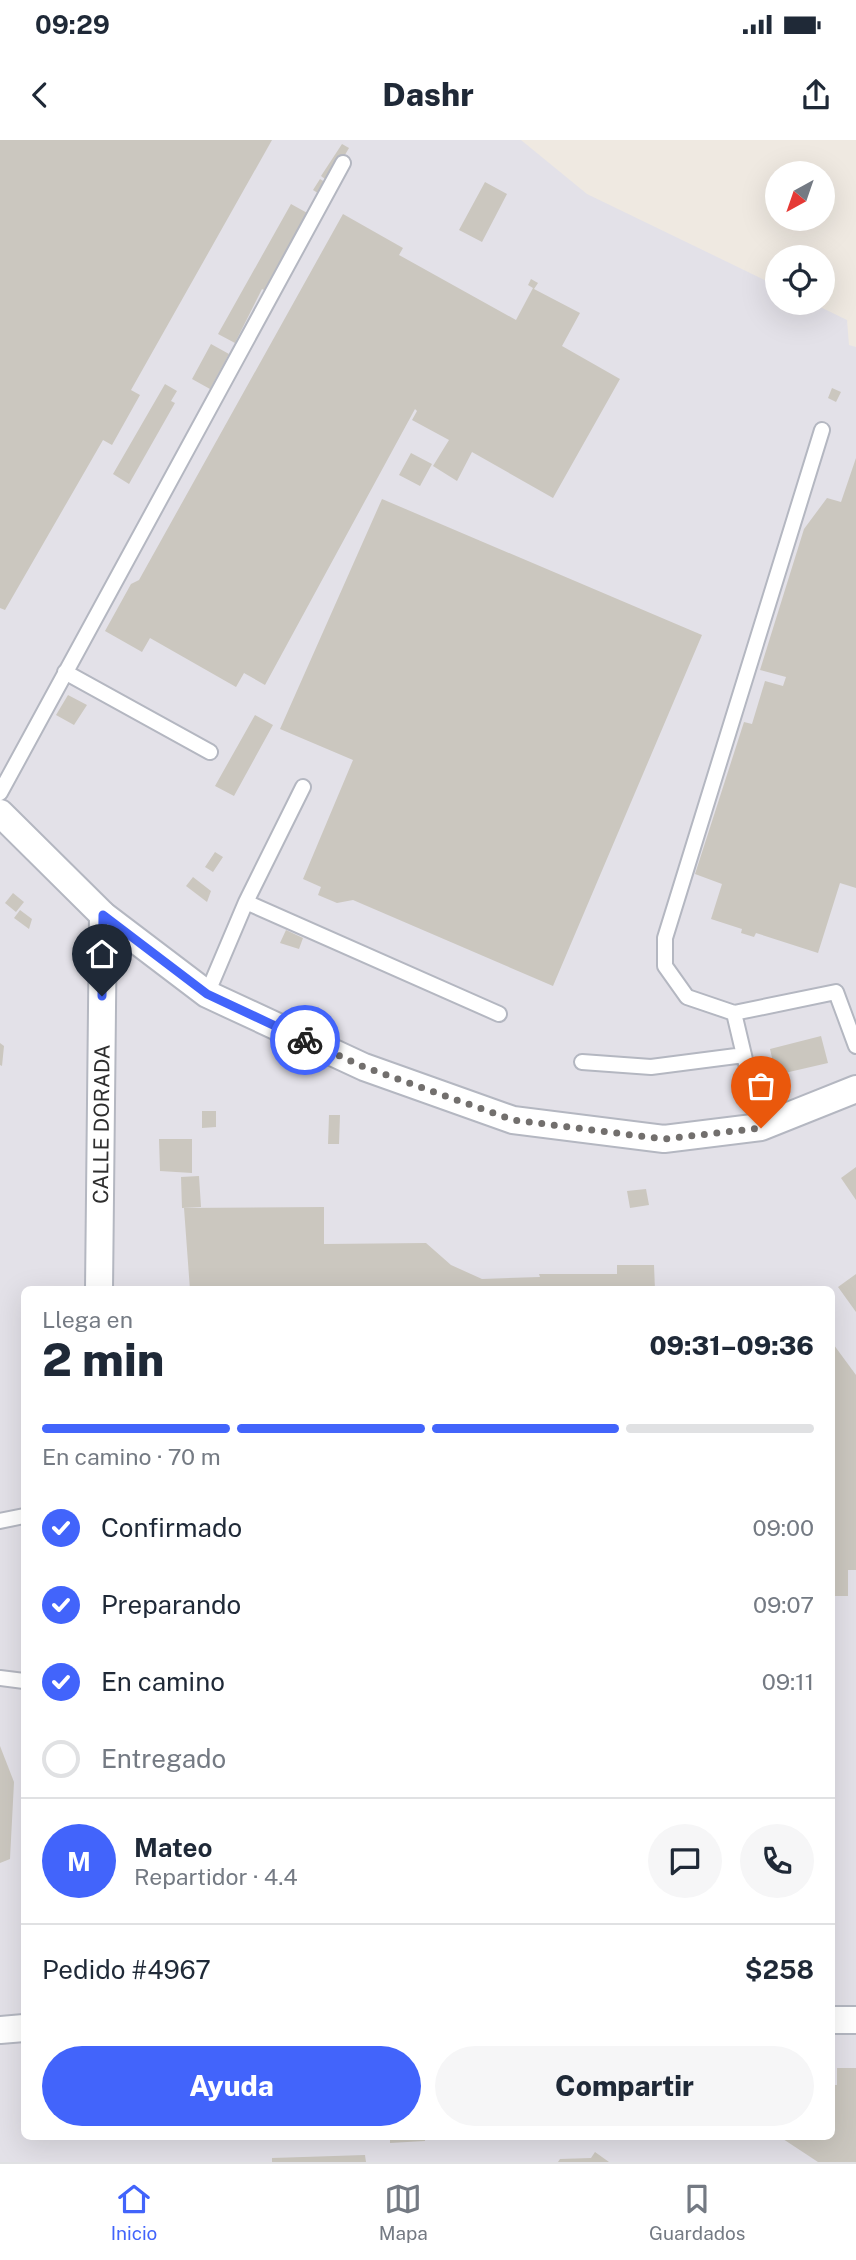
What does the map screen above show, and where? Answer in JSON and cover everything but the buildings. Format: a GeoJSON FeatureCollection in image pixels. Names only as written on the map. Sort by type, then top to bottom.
{"type":"FeatureCollection","features":[{"type":"Feature","properties":{"kind":"street"},"geometry":{"type":"LineString","coordinates":[[0,813],[103,915],[207,994],[364,1067],[513,1120],[664,1139],[761,1128],[856,1089]]}},
{"type":"Feature","properties":{"kind":"street","name":"CALLE DORADA"},"geometry":{"type":"LineString","coordinates":[[99,1286],[103,915]]}},
{"type":"Feature","properties":{"kind":"street"},"geometry":{"type":"LineString","coordinates":[[835,2020],[856,2020]]}},
{"type":"Feature","properties":{"kind":"street"},"geometry":{"type":"LineString","coordinates":[[0,2030],[21,2028]]}},
{"type":"Feature","properties":{"kind":"lane"},"geometry":{"type":"LineString","coordinates":[[0,793],[343,163]]}},
{"type":"Feature","properties":{"kind":"lane"},"geometry":{"type":"LineString","coordinates":[[822,430],[665,939],[665,966],[687,997],[734,1013],[836,992],[856,1046]]}},
{"type":"Feature","properties":{"kind":"lane"},"geometry":{"type":"LineString","coordinates":[[65,672],[210,751]]}},
{"type":"Feature","properties":{"kind":"lane"},"geometry":{"type":"LineString","coordinates":[[207,994],[246,902],[303,787]]}},
{"type":"Feature","properties":{"kind":"lane"},"geometry":{"type":"LineString","coordinates":[[246,902],[499,1014]]}},
{"type":"Feature","properties":{"kind":"lane"},"geometry":{"type":"LineString","coordinates":[[734,1013],[761,1128]]}},
{"type":"Feature","properties":{"kind":"lane"},"geometry":{"type":"LineString","coordinates":[[582,1062],[651,1067],[744,1055]]}},
{"type":"Feature","properties":{"kind":"lane"},"geometry":{"type":"LineString","coordinates":[[0,1521],[21,1517]]}},
{"type":"Feature","properties":{"kind":"lane"},"geometry":{"type":"LineString","coordinates":[[0,1678],[21,1681]]}},
{"type":"Feature","properties":{"kind":"shaded area"},"geometry":{"type":"Polygon","coordinates":[[[0,140],[521,140],[587,194],[765,280],[765,315],[835,314],[847,320],[849,345],[856,347],[856,2162],[0,2162],[0,140]]]}},
{"type":"Feature","properties":{"kind":"way so far"},"geometry":{"type":"LineString","coordinates":[[305,1040],[364,1067],[513,1120],[664,1139],[761,1128]]}},
{"type":"Feature","properties":{"kind":"route"},"geometry":{"type":"LineString","coordinates":[[102,996],[103,915],[207,994],[305,1040]]}}]}
